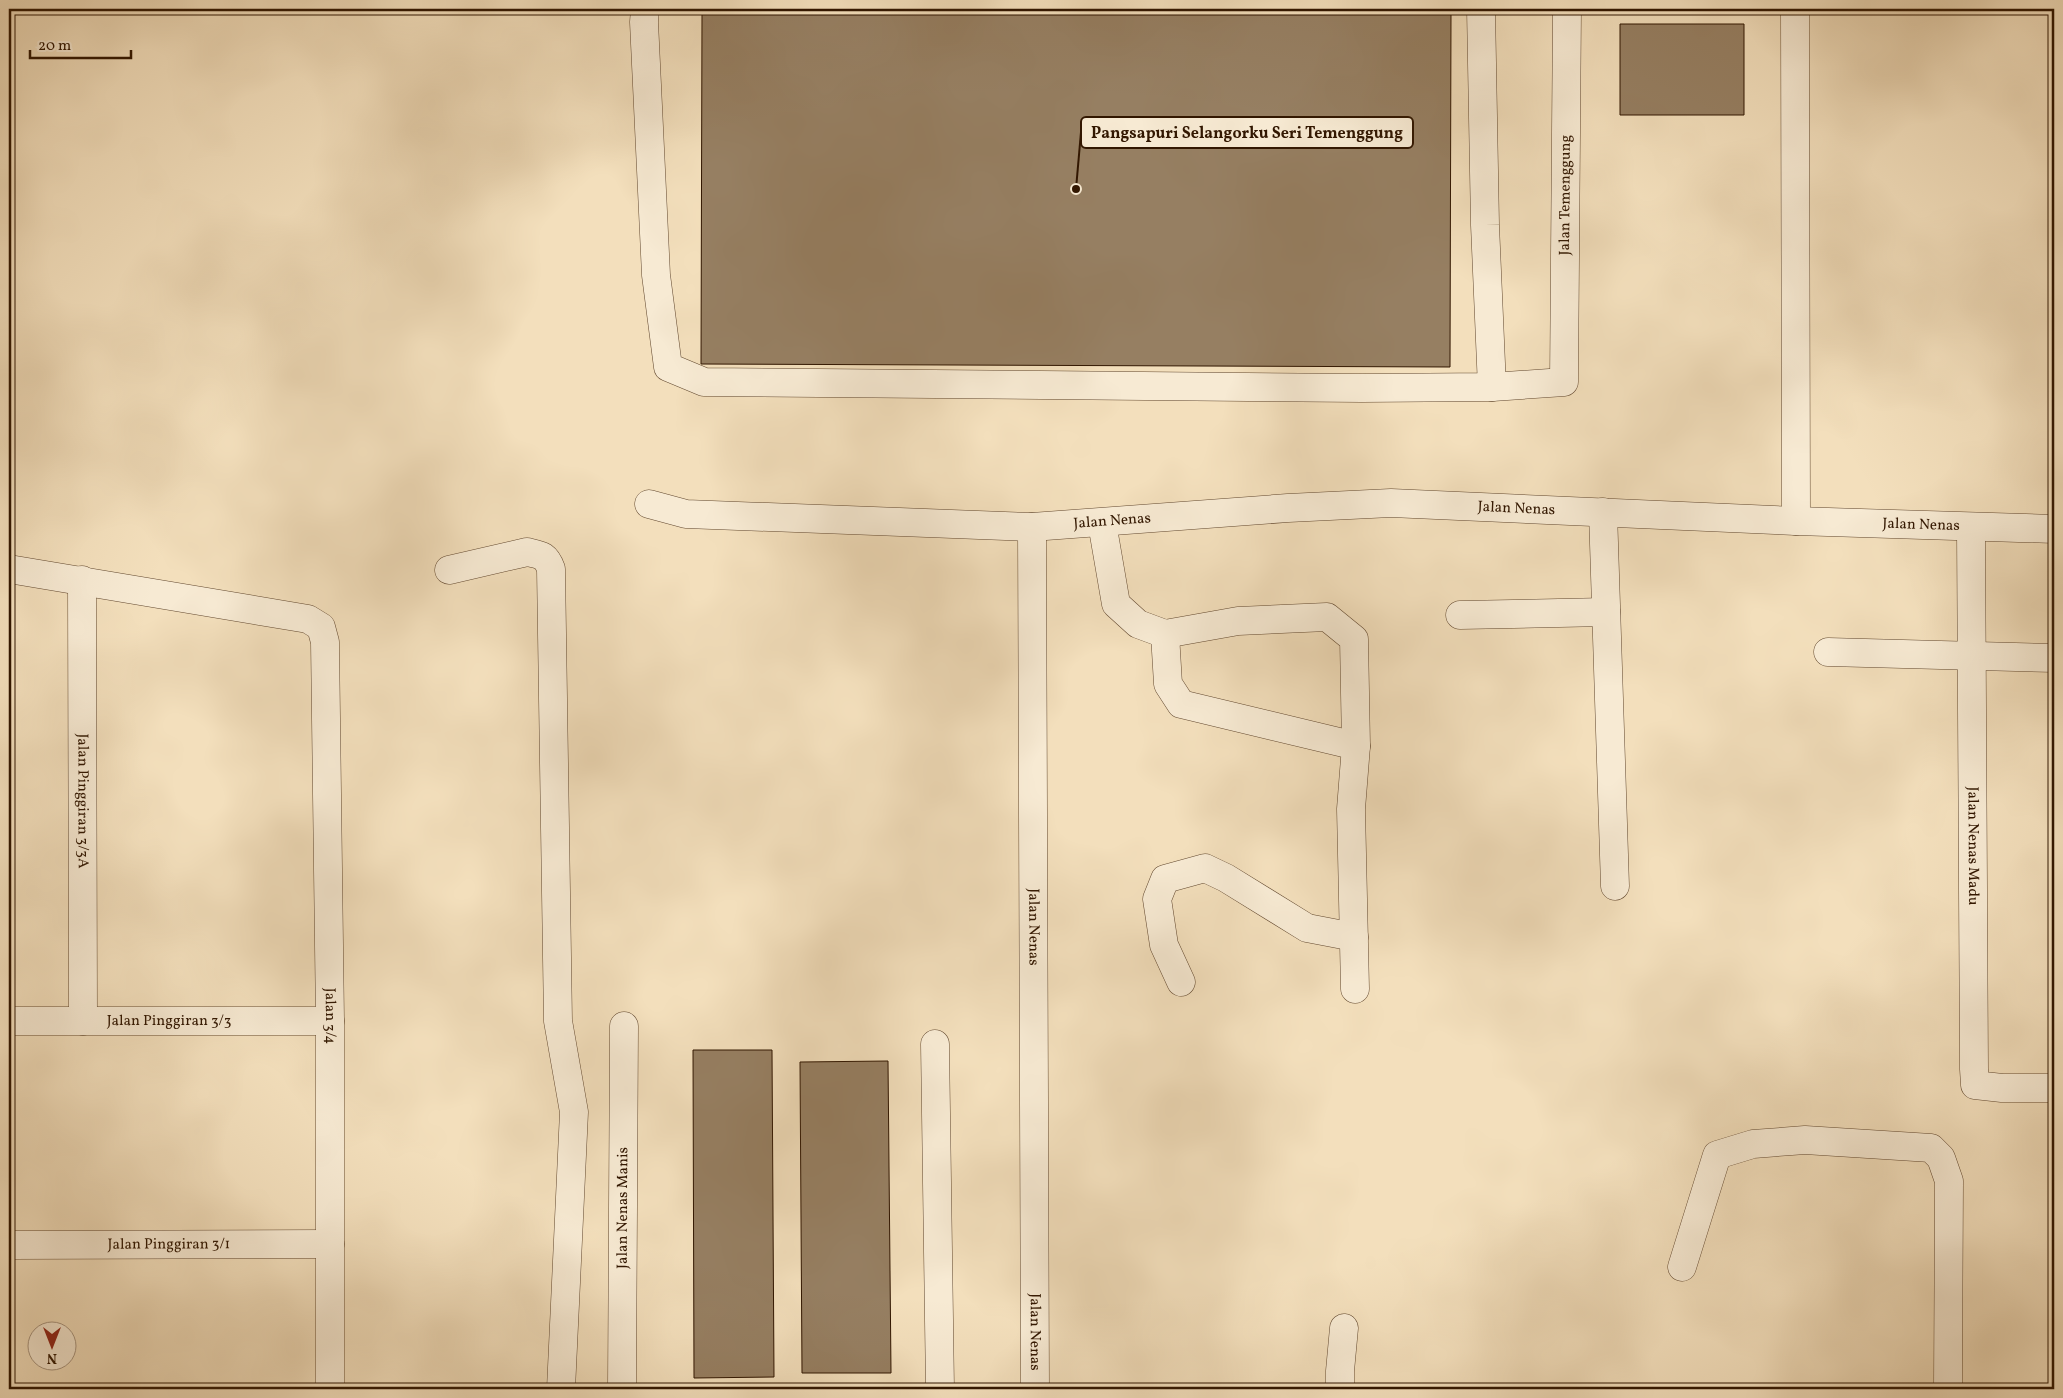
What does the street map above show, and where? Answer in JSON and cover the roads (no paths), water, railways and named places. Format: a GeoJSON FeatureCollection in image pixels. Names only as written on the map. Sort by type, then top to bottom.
{"type":"FeatureCollection","features":[{"type":"Feature","properties":{"kind":"street"},"geometry":{"type":"LineString","coordinates":[[645,9],[644,22],[656,275],[668,367],[704,382],[1352,388],[1492,387],[1485,225],[1480,9]]}},
{"type":"Feature","properties":{"kind":"street","name":"Jalan Temenggung"},"geometry":{"type":"LineString","coordinates":[[1492,387],[1564,382],[1567,9]]}},
{"type":"Feature","properties":{"kind":"street"},"geometry":{"type":"LineString","coordinates":[[1795,9],[1796,521]]}},
{"type":"Feature","properties":{"kind":"street","name":"Jalan Nenas"},"geometry":{"type":"LineString","coordinates":[[1035,1389],[1032,527],[1288,508],[1391,503],[1971,528],[2054,529]]}},
{"type":"Feature","properties":{"kind":"street"},"geometry":{"type":"LineString","coordinates":[[649,504],[686,514],[1032,527]]}},
{"type":"Feature","properties":{"kind":"street"},"geometry":{"type":"LineString","coordinates":[[1603,512],[1615,886]]}},
{"type":"Feature","properties":{"kind":"street"},"geometry":{"type":"LineString","coordinates":[[1102,523],[1116,604],[1138,624],[1165,634],[1238,621],[1327,617],[1354,639],[1356,746],[1351,808],[1355,989]]}},
{"type":"Feature","properties":{"kind":"street","name":"Jalan Nenas Madu"},"geometry":{"type":"LineString","coordinates":[[1971,528],[1975,1085],[2002,1088],[2054,1088]]}},
{"type":"Feature","properties":{"kind":"street"},"geometry":{"type":"LineString","coordinates":[[449,570],[527,552],[540,554],[548,559],[551,569],[558,1021],[574,1112],[561,1389]]}},
{"type":"Feature","properties":{"kind":"street"},"geometry":{"type":"LineString","coordinates":[[9,569],[82,580]]}},
{"type":"Feature","properties":{"kind":"street","name":"Jalan 3/4"},"geometry":{"type":"LineString","coordinates":[[82,580],[308,619],[321,627],[325,642],[330,1021],[330,1389]]}},
{"type":"Feature","properties":{"kind":"street","name":"Jalan Pinggiran 3/3A"},"geometry":{"type":"LineString","coordinates":[[82,580],[83,1021]]}},
{"type":"Feature","properties":{"kind":"street"},"geometry":{"type":"LineString","coordinates":[[1460,615],[1606,612]]}},
{"type":"Feature","properties":{"kind":"street"},"geometry":{"type":"LineString","coordinates":[[1165,634],[1168,684],[1180,704],[1356,746]]}},
{"type":"Feature","properties":{"kind":"street"},"geometry":{"type":"LineString","coordinates":[[1828,652],[2054,658]]}},
{"type":"Feature","properties":{"kind":"street"},"geometry":{"type":"LineString","coordinates":[[1180,982],[1164,945],[1157,899],[1165,879],[1205,868],[1226,878],[1306,928],[1354,937]]}},
{"type":"Feature","properties":{"kind":"street","name":"Jalan Pinggiran 3/3"},"geometry":{"type":"LineString","coordinates":[[9,1021],[330,1021]]}},
{"type":"Feature","properties":{"kind":"street","name":"Jalan Nenas Manis"},"geometry":{"type":"LineString","coordinates":[[622,1389],[624,1026]]}},
{"type":"Feature","properties":{"kind":"street"},"geometry":{"type":"LineString","coordinates":[[935,1044],[940,1389]]}},
{"type":"Feature","properties":{"kind":"street"},"geometry":{"type":"LineString","coordinates":[[1682,1267],[1717,1155],[1752,1144],[1805,1140],[1931,1148],[1941,1158],[1949,1181],[1948,1389]]}},
{"type":"Feature","properties":{"kind":"street","name":"Jalan Pinggiran 3/1"},"geometry":{"type":"LineString","coordinates":[[9,1245],[330,1244]]}},
{"type":"Feature","properties":{"kind":"street"},"geometry":{"type":"LineString","coordinates":[[1340,1389],[1344,1328]]}},
{"type":"Feature","properties":{"kind":"place","name":"Pangsapuri Selangorku Seri Temenggung"},"geometry":{"type":"Point","coordinates":[1076,189]}}]}
